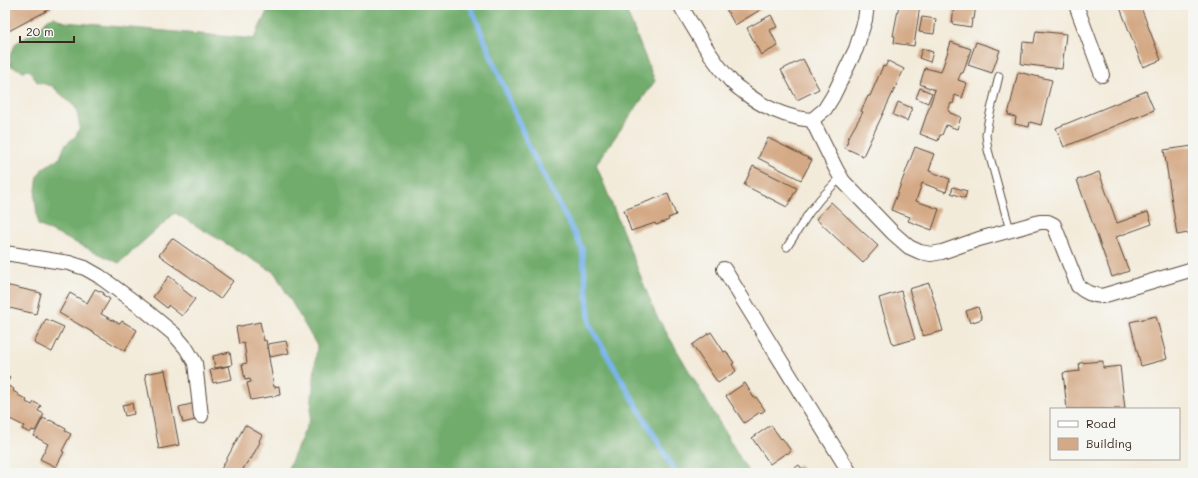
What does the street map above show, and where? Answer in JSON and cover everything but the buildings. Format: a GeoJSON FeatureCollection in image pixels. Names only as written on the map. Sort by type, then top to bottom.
{"type":"FeatureCollection","features":[{"type":"Feature","properties":{"kind":"street"},"geometry":{"type":"LineString","coordinates":[[680,5],[717,64],[732,83],[758,103],[775,111],[798,119],[812,120],[825,109],[856,49],[865,20],[867,5]]}},
{"type":"Feature","properties":{"kind":"street"},"geometry":{"type":"LineString","coordinates":[[1076,5],[1102,75]]}},
{"type":"Feature","properties":{"kind":"street"},"geometry":{"type":"LineString","coordinates":[[812,120],[843,181],[893,233],[909,247],[920,252],[931,254],[942,252],[1010,230],[1040,222],[1048,222],[1054,225],[1078,286],[1084,292],[1092,295],[1102,296],[1193,269]]}},
{"type":"Feature","properties":{"kind":"street"},"geometry":{"type":"LineString","coordinates":[[5,253],[69,263],[85,268],[99,276],[146,310],[174,334],[186,348],[195,363],[201,416]]}},
{"type":"Feature","properties":{"kind":"street"},"geometry":{"type":"LineString","coordinates":[[724,269],[850,473]]}},
{"type":"Feature","properties":{"kind":"lane"},"geometry":{"type":"LineString","coordinates":[[1000,76],[988,122],[986,136],[988,150],[1010,230]]}},
{"type":"Feature","properties":{"kind":"lane"},"geometry":{"type":"LineString","coordinates":[[787,247],[808,213],[841,177]]}},
{"type":"Feature","properties":{"kind":"green space"},"geometry":{"type":"Polygon","coordinates":[[[270,5],[624,5],[655,81],[596,164],[655,313],[749,473],[286,473],[310,419],[317,346],[275,273],[175,213],[119,263],[38,225],[35,197],[38,176],[43,168],[60,158],[65,145],[76,136],[80,127],[76,108],[52,86],[37,82],[30,70],[23,71],[11,66],[10,56],[16,43],[36,31],[48,19],[54,17],[65,22],[254,39],[270,5]]]}},
{"type":"Feature","properties":{"kind":"waterway"},"geometry":{"type":"LineString","coordinates":[[470,5],[529,147],[582,248],[590,326],[676,473]]}}]}
